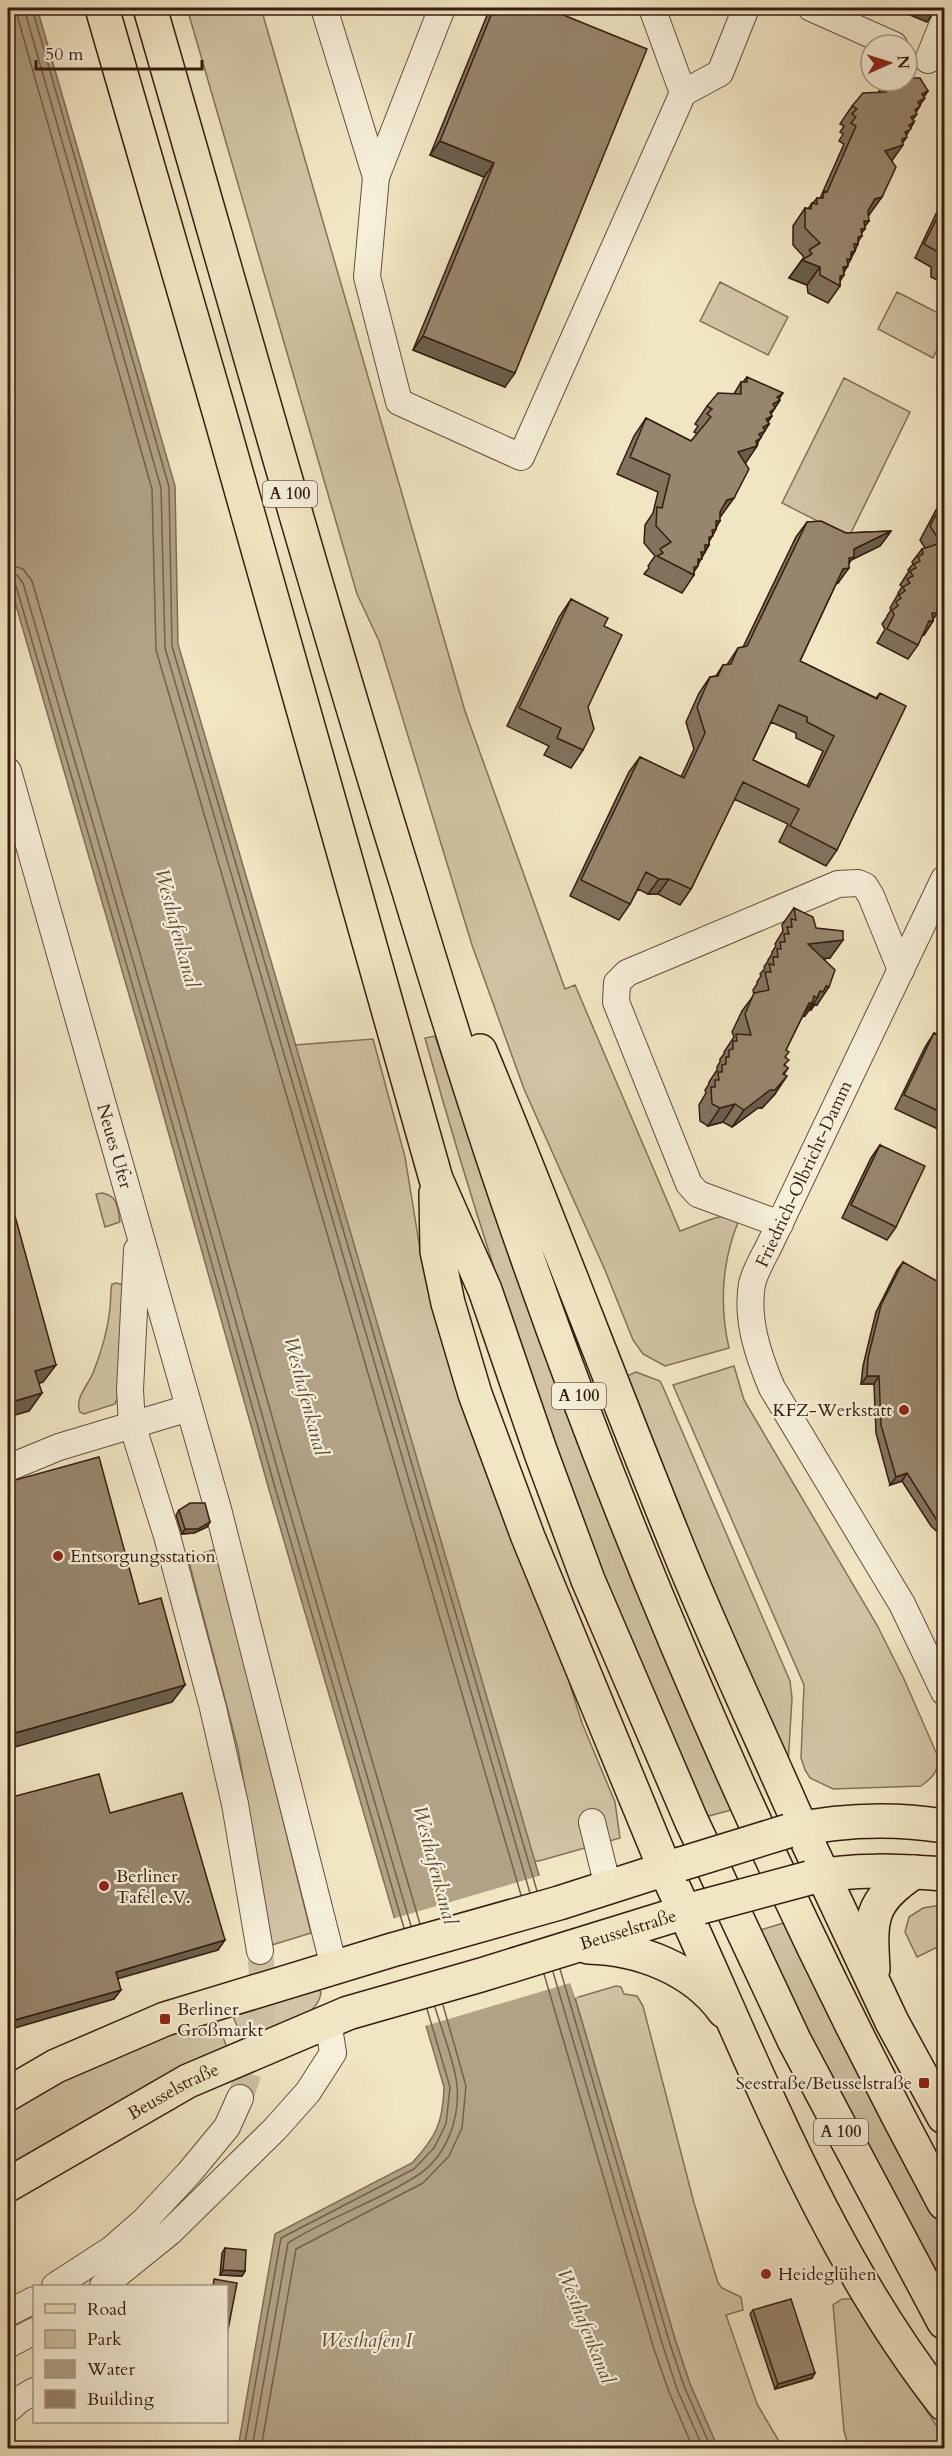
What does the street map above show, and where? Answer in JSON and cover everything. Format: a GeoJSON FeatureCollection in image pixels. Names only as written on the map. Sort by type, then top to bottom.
{"type":"FeatureCollection","features":[{"type":"Feature","properties":{"kind":"main road","name":"A 100"},"geometry":{"type":"LineString","coordinates":[[102,8],[220,415],[436,1179],[485,1290],[540,1453],[588,1580],[691,1820],[794,2040],[945,2322]]}},
{"type":"Feature","properties":{"kind":"main road","name":"A 100"},"geometry":{"type":"LineString","coordinates":[[150,8],[339,667],[508,1202],[589,1423],[646,1568],[804,1929],[874,2073],[945,2203]]}},
{"type":"Feature","properties":{"kind":"main road"},"geometry":{"type":"LineString","coordinates":[[436,980],[466,1017],[539,1192],[680,1553],[816,1877],[874,1985],[902,2043],[945,2117]]}},
{"type":"Feature","properties":{"kind":"main road"},"geometry":{"type":"LineString","coordinates":[[436,1179],[437,1251],[448,1303],[475,1394],[528,1537],[578,1662],[693,1910],[740,2033],[811,2187],[874,2304],[945,2404]]}},
{"type":"Feature","properties":{"kind":"main road"},"geometry":{"type":"LineString","coordinates":[[8,2094],[56,2066],[165,2019],[609,1887],[795,1829],[845,1822],[919,1822],[945,1826]]}},
{"type":"Feature","properties":{"kind":"main road"},"geometry":{"type":"LineString","coordinates":[[874,1985],[870,1930],[873,1917],[888,1891],[929,1873]]}},
{"type":"Feature","properties":{"kind":"main road","name":"Beusselstraße"},"geometry":{"type":"LineString","coordinates":[[8,2185],[188,2081],[338,2017],[693,1910],[816,1877],[929,1873]]}},
{"type":"Feature","properties":{"kind":"main road"},"geometry":{"type":"LineString","coordinates":[[572,1946],[617,1949],[644,1955],[664,1964],[684,1975],[717,2001],[740,2033]]}},
{"type":"Feature","properties":{"kind":"main road"},"geometry":{"type":"LineString","coordinates":[[334,1967],[338,2017]]}},
{"type":"Feature","properties":{"kind":"street"},"geometry":{"type":"LineString","coordinates":[[324,8],[376,177]]}},
{"type":"Feature","properties":{"kind":"street"},"geometry":{"type":"LineString","coordinates":[[442,8],[376,177],[367,277],[399,402],[521,457],[683,93],[720,73],[746,8]]}},
{"type":"Feature","properties":{"kind":"street"},"geometry":{"type":"LineString","coordinates":[[652,8],[683,93]]}},
{"type":"Feature","properties":{"kind":"street"},"geometry":{"type":"LineString","coordinates":[[811,8],[867,33]]}},
{"type":"Feature","properties":{"kind":"street"},"geometry":{"type":"LineString","coordinates":[[927,59],[945,21]]}},
{"type":"Feature","properties":{"kind":"street","name":"Neues Ufer"},"geometry":{"type":"LineString","coordinates":[[8,771],[221,1521],[334,1967]]}},
{"type":"Feature","properties":{"kind":"street","name":"Friedrich-Olbricht-Damm"},"geometry":{"type":"LineString","coordinates":[[945,879],[752,1284],[752,1318],[757,1352],[772,1388],[902,1604],[945,1692]]}},
{"type":"Feature","properties":{"kind":"street"},"geometry":{"type":"LineString","coordinates":[[780,1224],[698,1194],[688,1185],[616,1002],[617,983],[627,973],[838,884],[858,883],[865,886],[871,896],[901,970]]}},
{"type":"Feature","properties":{"kind":"street"},"geometry":{"type":"LineString","coordinates":[[137,1223],[136,1307],[130,1390],[132,1424],[170,1547],[213,1708],[235,1804],[260,1951]]}},
{"type":"Feature","properties":{"kind":"street"},"geometry":{"type":"LineString","coordinates":[[8,1468],[59,1447],[189,1408]]}},
{"type":"Feature","properties":{"kind":"street"},"geometry":{"type":"LineString","coordinates":[[592,1822],[609,1887]]}},
{"type":"Feature","properties":{"kind":"street"},"geometry":{"type":"LineString","coordinates":[[104,2285],[170,2232],[275,2129],[308,2092],[333,2053],[338,2017]]}},
{"type":"Feature","properties":{"kind":"street"},"geometry":{"type":"LineString","coordinates":[[57,2285],[112,2249],[152,2212],[189,2174],[227,2127],[240,2097]]}},
{"type":"Feature","properties":{"kind":"street"},"geometry":{"type":"LineString","coordinates":[[8,2313],[33,2300]]}},
{"type":"Feature","properties":{"kind":"street"},"geometry":{"type":"LineString","coordinates":[[8,2345],[33,2332]]}},
{"type":"Feature","properties":{"kind":"street"},"geometry":{"type":"LineString","coordinates":[[8,2410],[33,2392]]}},
{"type":"Feature","properties":{"kind":"green space"},"geometry":{"type":"Polygon","coordinates":[[[187,8],[261,8],[465,711],[565,989],[575,985],[680,1231],[718,1217],[740,1218],[729,1249],[724,1282],[724,1315],[729,1348],[665,1366],[643,1354],[633,1340],[605,1270],[524,1089],[472,945],[379,641],[357,594],[187,8]]]}},
{"type":"Feature","properties":{"kind":"green space"},"geometry":{"type":"Polygon","coordinates":[[[720,282],[788,317],[768,355],[700,321],[720,282]]]}},
{"type":"Feature","properties":{"kind":"green space"},"geometry":{"type":"Polygon","coordinates":[[[897,292],[944,316],[944,335],[933,358],[878,329],[897,292]]]}},
{"type":"Feature","properties":{"kind":"green space"},"geometry":{"type":"Polygon","coordinates":[[[844,378],[910,412],[849,537],[782,503],[844,378]]]}},
{"type":"Feature","properties":{"kind":"green space"},"geometry":{"type":"Polygon","coordinates":[[[435,1036],[469,1135],[735,1809],[705,1817],[632,1646],[566,1477],[491,1259],[446,1112],[425,1038],[435,1036]]]}},
{"type":"Feature","properties":{"kind":"green space"},"geometry":{"type":"Polygon","coordinates":[[[373,1039],[405,1157],[421,1255],[560,1653],[582,1723],[615,1802],[620,1838],[539,1861],[534,1861],[295,1045],[373,1039]]]}},
{"type":"Feature","properties":{"kind":"green space"},"geometry":{"type":"Polygon","coordinates":[[[102,1193],[114,1200],[120,1222],[105,1227],[96,1194],[102,1193]]]}},
{"type":"Feature","properties":{"kind":"green space"},"geometry":{"type":"Polygon","coordinates":[[[112,1284],[124,1285],[122,1387],[115,1404],[84,1414],[80,1412],[79,1402],[93,1373],[106,1333],[112,1284]]]}},
{"type":"Feature","properties":{"kind":"green space"},"geometry":{"type":"Polygon","coordinates":[[[734,1366],[744,1400],[877,1625],[904,1679],[939,1759],[933,1775],[921,1786],[833,1789],[810,1778],[805,1770],[801,1758],[804,1685],[673,1385],[734,1366]]]}},
{"type":"Feature","properties":{"kind":"green space"},"geometry":{"type":"Polygon","coordinates":[[[636,1372],[660,1381],[663,1387],[790,1681],[792,1698],[788,1765],[707,1578],[627,1376],[636,1372]]]}},
{"type":"Feature","properties":{"kind":"green space"},"geometry":{"type":"Polygon","coordinates":[[[216,1549],[311,1933],[272,1945],[238,1749],[188,1558],[216,1549]]]}},
{"type":"Feature","properties":{"kind":"green space"},"geometry":{"type":"Polygon","coordinates":[[[944,1906],[944,1944],[917,1957],[905,1932],[909,1917],[923,1908],[944,1906]]]}},
{"type":"Feature","properties":{"kind":"green space"},"geometry":{"type":"Polygon","coordinates":[[[787,1922],[944,2234],[944,2292],[872,2161],[757,1931],[787,1922]]]}},
{"type":"Feature","properties":{"kind":"green space"},"geometry":{"type":"Polygon","coordinates":[[[616,1986],[621,1987],[624,1994],[637,1996],[643,2006],[694,2203],[718,2283],[722,2288],[741,2297],[743,2310],[726,2315],[757,2404],[783,2448],[718,2448],[690,2384],[575,1998],[616,1986]]]}},
{"type":"Feature","properties":{"kind":"green space"},"geometry":{"type":"Polygon","coordinates":[[[318,1989],[321,1992],[318,2002],[301,2018],[243,2041],[231,2011],[318,1989]]]}},
{"type":"Feature","properties":{"kind":"green space"},"geometry":{"type":"Polygon","coordinates":[[[215,2015],[227,2048],[8,2170],[8,2110],[37,2091],[215,2015]]]}},
{"type":"Feature","properties":{"kind":"green space"},"geometry":{"type":"Polygon","coordinates":[[[842,2299],[853,2299],[944,2437],[944,2448],[849,2448],[844,2431],[833,2305],[842,2299]]]}},
{"type":"Feature","properties":{"kind":"water"},"geometry":{"type":"Polygon","coordinates":[[[8,8],[37,8],[175,486],[178,644],[675,2339],[690,2384],[718,2448],[238,2448],[275,2234],[412,2163],[437,2129],[442,2110],[444,2087],[270,1493],[148,1060],[8,578],[8,8]]]}},
{"type":"Feature","properties":{"kind":"pier"},"geometry":{"type":"Polygon","coordinates":[[[542,1875],[578,1997],[575,1998],[570,1983],[425,2026],[425,2033],[392,1919],[542,1875]]]}},
{"type":"Feature","properties":{"kind":"building"},"geometry":{"type":"Polygon","coordinates":[[[494,8],[564,8],[561,14],[647,49],[515,373],[423,336],[494,163],[440,141],[494,8]]]}},
{"type":"Feature","properties":{"kind":"building"},"geometry":{"type":"Polygon","coordinates":[[[919,78],[928,91],[922,94],[925,98],[918,102],[920,106],[915,110],[917,114],[911,117],[914,122],[909,125],[911,129],[905,132],[907,137],[902,139],[903,145],[885,151],[896,167],[882,197],[875,199],[868,211],[869,221],[864,221],[865,229],[861,229],[862,236],[858,237],[858,244],[854,244],[855,251],[851,252],[851,259],[847,259],[848,266],[843,267],[844,275],[840,276],[840,286],[820,275],[820,267],[802,260],[812,254],[809,250],[820,243],[805,228],[805,208],[811,209],[812,203],[817,204],[817,198],[823,198],[824,191],[827,192],[856,126],[851,123],[856,117],[852,114],[857,109],[852,106],[863,93],[919,93],[919,78]]]}},
{"type":"Feature","properties":{"kind":"building"},"geometry":{"type":"Polygon","coordinates":[[[945,202],[945,265],[941,263],[940,253],[924,244],[945,202]]]}},
{"type":"Feature","properties":{"kind":"building"},"geometry":{"type":"Polygon","coordinates":[[[747,377],[783,393],[777,397],[780,400],[773,404],[775,408],[770,412],[772,416],[766,419],[769,424],[763,427],[765,431],[759,434],[761,438],[756,441],[757,446],[738,452],[749,469],[734,498],[727,500],[720,512],[720,521],[716,521],[716,529],[712,530],[713,536],[709,537],[709,545],[705,545],[705,552],[701,552],[702,559],[698,559],[698,566],[694,567],[694,575],[657,556],[663,553],[660,549],[671,542],[656,526],[657,507],[662,508],[670,475],[630,457],[646,418],[691,441],[711,417],[707,414],[712,409],[707,406],[718,393],[741,394],[741,382],[747,382],[747,377]]]}},
{"type":"Feature","properties":{"kind":"building"},"geometry":{"type":"Polygon","coordinates":[[[945,498],[945,601],[938,601],[937,613],[932,613],[933,621],[929,621],[918,645],[887,629],[894,615],[892,610],[898,606],[896,602],[901,598],[899,595],[905,591],[903,587],[910,583],[907,579],[913,576],[910,571],[916,568],[914,564],[920,561],[918,557],[923,554],[922,549],[941,543],[930,526],[945,498]]]}},
{"type":"Feature","properties":{"kind":"building"},"geometry":{"type":"Polygon","coordinates":[[[821,521],[846,533],[891,531],[854,549],[854,557],[849,558],[849,568],[843,569],[800,661],[877,699],[880,693],[906,706],[837,850],[790,826],[799,809],[743,782],[691,889],[669,879],[659,879],[646,872],[630,904],[581,880],[640,757],[684,778],[705,733],[697,707],[710,677],[718,676],[723,665],[731,664],[738,648],[747,646],[807,522],[821,521]],[[779,705],[753,760],[809,787],[834,736],[807,722],[807,717],[779,705]]]}},
{"type":"Feature","properties":{"kind":"building"},"geometry":{"type":"Polygon","coordinates":[[[571,599],[608,618],[604,626],[622,635],[588,707],[594,729],[583,750],[557,738],[561,728],[519,708],[571,599]]]}},
{"type":"Feature","properties":{"kind":"building"},"geometry":{"type":"Polygon","coordinates":[[[794,908],[813,917],[816,928],[843,931],[843,940],[808,944],[835,970],[829,987],[826,986],[817,998],[814,996],[812,1003],[809,1003],[786,1050],[789,1052],[785,1057],[789,1060],[784,1065],[788,1068],[783,1074],[787,1076],[775,1090],[770,1090],[744,1110],[735,1104],[720,1108],[712,1104],[711,1087],[715,1087],[715,1080],[719,1080],[718,1072],[722,1072],[722,1065],[726,1064],[729,1050],[733,1049],[733,1041],[737,1041],[736,1034],[751,1035],[745,1014],[754,993],[769,990],[765,972],[771,972],[769,964],[774,965],[773,957],[778,957],[777,949],[781,949],[780,942],[785,942],[784,934],[789,934],[787,927],[792,927],[791,919],[796,920],[794,908]]]}},
{"type":"Feature","properties":{"kind":"building"},"geometry":{"type":"Polygon","coordinates":[[[934,1033],[945,1038],[945,1114],[904,1095],[934,1033]]]}},
{"type":"Feature","properties":{"kind":"building"},"geometry":{"type":"Polygon","coordinates":[[[8,1049],[14,1073],[8,1075],[8,1049]]]}},
{"type":"Feature","properties":{"kind":"building"},"geometry":{"type":"Polygon","coordinates":[[[880,1145],[925,1166],[896,1227],[851,1205],[880,1145]]]}},
{"type":"Feature","properties":{"kind":"building"},"geometry":{"type":"Polygon","coordinates":[[[10,1198],[56,1365],[35,1371],[42,1393],[8,1403],[8,1199],[10,1198]]]}},
{"type":"Feature","properties":{"kind":"building","name":"KFZ-Werkstatt"},"geometry":{"type":"Polygon","coordinates":[[[903,1262],[942,1284],[945,1283],[945,1351],[940,1369],[939,1389],[940,1416],[945,1428],[945,1526],[936,1519],[907,1473],[896,1477],[881,1425],[879,1376],[867,1376],[868,1358],[881,1305],[903,1262]]]}},
{"type":"Feature","properties":{"kind":"building","name":"Entsorgungsstation"},"geometry":{"type":"Polygon","coordinates":[[[99,1457],[139,1604],[161,1598],[185,1685],[8,1735],[8,1482],[99,1457]]]}},
{"type":"Feature","properties":{"kind":"building"},"geometry":{"type":"Polygon","coordinates":[[[190,1503],[205,1503],[210,1522],[198,1529],[185,1529],[179,1510],[190,1503]]]}},
{"type":"Feature","properties":{"kind":"building","name":"Berliner Tafel e.V."},"geometry":{"type":"Polygon","coordinates":[[[99,1774],[110,1813],[182,1793],[225,1940],[116,1972],[121,1990],[8,2022],[8,1798],[99,1774]]]}},
{"type":"Feature","properties":{"kind":"building"},"geometry":{"type":"Polygon","coordinates":[[[225,2248],[246,2250],[245,2271],[223,2270],[225,2248]]]}},
{"type":"Feature","properties":{"kind":"building"},"geometry":{"type":"Polygon","coordinates":[[[214,2279],[237,2283],[228,2330],[228,2285],[213,2285],[214,2279]]]}},
{"type":"Feature","properties":{"kind":"building"},"geometry":{"type":"Polygon","coordinates":[[[791,2299],[815,2373],[778,2384],[753,2310],[791,2299]]]}},
{"type":"Feature","properties":{"kind":"tunnel"},"geometry":{"type":"LineString","coordinates":[[240,2098],[253,2059],[260,2026],[262,2009],[260,1951]]}},
{"type":"Feature","properties":{"kind":"place","name":"KFZ-Werkstatt"},"geometry":{"type":"Point","coordinates":[904,1410]}},
{"type":"Feature","properties":{"kind":"place","name":"Entsorgungsstation"},"geometry":{"type":"Point","coordinates":[58,1556]}},
{"type":"Feature","properties":{"kind":"place","name":"Berliner Tafel e.V."},"geometry":{"type":"Point","coordinates":[104,1886]}},
{"type":"Feature","properties":{"kind":"place","name":"Berliner Großmarkt"},"geometry":{"type":"Point","coordinates":[165,2019]}},
{"type":"Feature","properties":{"kind":"place","name":"Seestraße/Beusselstraße"},"geometry":{"type":"Point","coordinates":[924,2083]}},
{"type":"Feature","properties":{"kind":"place","name":"Heideglühen"},"geometry":{"type":"Point","coordinates":[766,2274]}},
{"type":"Feature","properties":{"kind":"water label","name":"Westhafenkanal"},"geometry":{"type":"Point","coordinates":[177,928]}},
{"type":"Feature","properties":{"kind":"water label","name":"Westhafenkanal"},"geometry":{"type":"Point","coordinates":[306,1396]}},
{"type":"Feature","properties":{"kind":"water label","name":"Westhafenkanal"},"geometry":{"type":"Point","coordinates":[435,1865]}},
{"type":"Feature","properties":{"kind":"water label","name":"Westhafenkanal"},"geometry":{"type":"Point","coordinates":[586,2326]}},
{"type":"Feature","properties":{"kind":"water label","name":"Westhafen I"},"geometry":{"type":"Point","coordinates":[366,2340]}}]}
